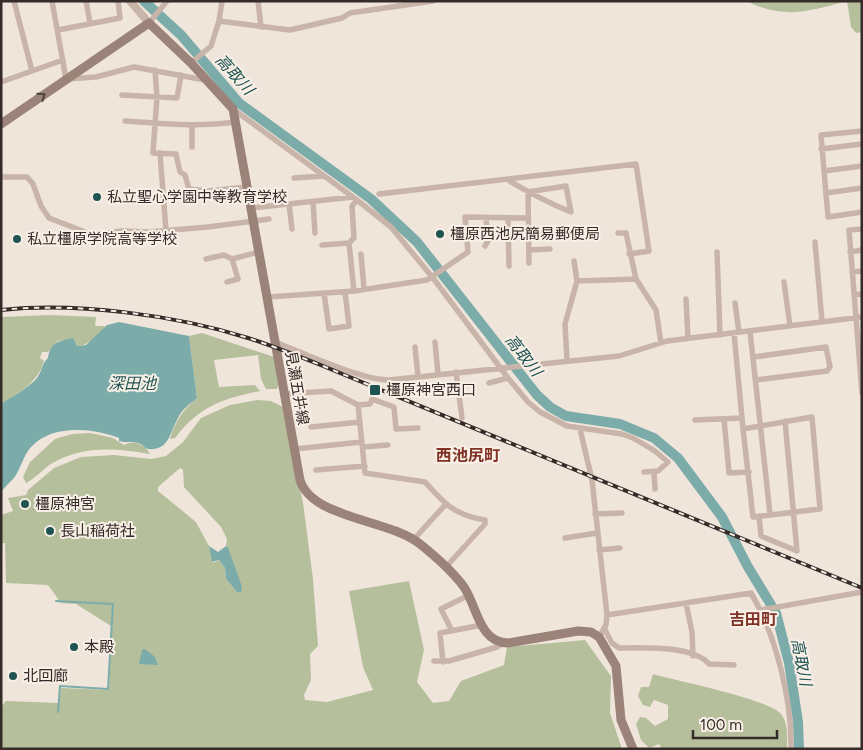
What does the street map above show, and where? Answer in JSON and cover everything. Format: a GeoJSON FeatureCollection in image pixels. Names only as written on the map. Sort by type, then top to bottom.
{"type":"FeatureCollection","features":[{"type":"Feature","properties":{"kind":"main road"},"geometry":{"type":"LineString","coordinates":[[1,124],[151,21],[193,62],[233,109]]}},
{"type":"Feature","properties":{"kind":"main road","name":"見瀬五井線"},"geometry":{"type":"LineString","coordinates":[[233,109],[302,487],[310,498],[322,506],[386,526],[414,539],[460,583],[488,635],[502,643]]}},
{"type":"Feature","properties":{"kind":"main road"},"geometry":{"type":"LineString","coordinates":[[502,643],[578,631],[602,633],[616,666],[620,715],[631,747]]}},
{"type":"Feature","properties":{"kind":"street"},"geometry":{"type":"LineString","coordinates":[[14,1],[32,71]]}},
{"type":"Feature","properties":{"kind":"street"},"geometry":{"type":"LineString","coordinates":[[52,1],[66,79],[96,77],[129,67],[208,80]]}},
{"type":"Feature","properties":{"kind":"street"},"geometry":{"type":"LineString","coordinates":[[86,1],[90,24]]}},
{"type":"Feature","properties":{"kind":"street"},"geometry":{"type":"LineString","coordinates":[[58,30],[120,18],[118,1]]}},
{"type":"Feature","properties":{"kind":"street"},"geometry":{"type":"LineString","coordinates":[[130,1],[151,21],[166,2]]}},
{"type":"Feature","properties":{"kind":"street"},"geometry":{"type":"LineString","coordinates":[[193,62],[211,46],[219,21],[222,1]]}},
{"type":"Feature","properties":{"kind":"street"},"geometry":{"type":"LineString","coordinates":[[258,1],[261,27]]}},
{"type":"Feature","properties":{"kind":"street"},"geometry":{"type":"LineString","coordinates":[[219,21],[290,30],[342,18],[350,13],[433,1]]}},
{"type":"Feature","properties":{"kind":"street"},"geometry":{"type":"LineString","coordinates":[[1,82],[63,60]]}},
{"type":"Feature","properties":{"kind":"street"},"geometry":{"type":"LineString","coordinates":[[154,70],[156,97],[153,152],[176,154],[180,172],[185,176],[189,189],[207,191],[246,187]]}},
{"type":"Feature","properties":{"kind":"street"},"geometry":{"type":"LineString","coordinates":[[122,95],[177,98],[181,75]]}},
{"type":"Feature","properties":{"kind":"street"},"geometry":{"type":"LineString","coordinates":[[233,109],[355,198],[395,231],[434,277],[502,367],[508,378],[528,402],[540,412],[554,420],[580,429],[622,434],[645,444],[668,462],[658,471],[644,472]]}},
{"type":"Feature","properties":{"kind":"street"},"geometry":{"type":"LineString","coordinates":[[125,121],[192,125],[235,122]]}},
{"type":"Feature","properties":{"kind":"street"},"geometry":{"type":"LineString","coordinates":[[192,125],[192,147]]}},
{"type":"Feature","properties":{"kind":"street"},"geometry":{"type":"LineString","coordinates":[[862,131],[821,135],[828,217],[862,212]]}},
{"type":"Feature","properties":{"kind":"street"},"geometry":{"type":"LineString","coordinates":[[821,149],[862,144]]}},
{"type":"Feature","properties":{"kind":"street"},"geometry":{"type":"LineString","coordinates":[[160,152],[166,230]]}},
{"type":"Feature","properties":{"kind":"street"},"geometry":{"type":"LineString","coordinates":[[379,194],[636,164],[649,252],[629,254]]}},
{"type":"Feature","properties":{"kind":"street"},"geometry":{"type":"LineString","coordinates":[[824,171],[862,166]]}},
{"type":"Feature","properties":{"kind":"street"},"geometry":{"type":"LineString","coordinates":[[294,178],[324,176]]}},
{"type":"Feature","properties":{"kind":"street"},"geometry":{"type":"LineString","coordinates":[[1,177],[27,177],[33,184],[41,206],[49,218],[93,235],[122,231],[166,230],[269,219]]}},
{"type":"Feature","properties":{"kind":"street"},"geometry":{"type":"LineString","coordinates":[[508,179],[528,192],[571,212],[566,186],[528,192]]}},
{"type":"Feature","properties":{"kind":"street"},"geometry":{"type":"LineString","coordinates":[[826,193],[862,188]]}},
{"type":"Feature","properties":{"kind":"street"},"geometry":{"type":"LineString","coordinates":[[528,192],[529,263]]}},
{"type":"Feature","properties":{"kind":"street"},"geometry":{"type":"LineString","coordinates":[[251,208],[355,198]]}},
{"type":"Feature","properties":{"kind":"street"},"geometry":{"type":"LineString","coordinates":[[322,245],[349,243],[354,238],[352,206],[355,198]]}},
{"type":"Feature","properties":{"kind":"street"},"geometry":{"type":"LineString","coordinates":[[313,202],[315,232]]}},
{"type":"Feature","properties":{"kind":"street"},"geometry":{"type":"LineString","coordinates":[[289,204],[292,229]]}},
{"type":"Feature","properties":{"kind":"street"},"geometry":{"type":"LineString","coordinates":[[268,297],[364,290],[434,277],[468,252],[465,217],[528,218]]}},
{"type":"Feature","properties":{"kind":"street"},"geometry":{"type":"LineString","coordinates":[[486,218],[488,241],[486,246]]}},
{"type":"Feature","properties":{"kind":"street"},"geometry":{"type":"LineString","coordinates":[[508,218],[509,266]]}},
{"type":"Feature","properties":{"kind":"street"},"geometry":{"type":"LineString","coordinates":[[862,228],[849,230],[854,295],[858,317],[862,393]]}},
{"type":"Feature","properties":{"kind":"street"},"geometry":{"type":"LineString","coordinates":[[618,232],[626,233],[629,254],[636,279],[656,310],[661,343]]}},
{"type":"Feature","properties":{"kind":"street"},"geometry":{"type":"LineString","coordinates":[[815,242],[822,321]]}},
{"type":"Feature","properties":{"kind":"street"},"geometry":{"type":"LineString","coordinates":[[349,243],[354,291]]}},
{"type":"Feature","properties":{"kind":"street"},"geometry":{"type":"LineString","coordinates":[[529,250],[550,249]]}},
{"type":"Feature","properties":{"kind":"street"},"geometry":{"type":"LineString","coordinates":[[850,252],[862,250]]}},
{"type":"Feature","properties":{"kind":"street"},"geometry":{"type":"LineString","coordinates":[[206,259],[224,255],[232,259],[259,252]]}},
{"type":"Feature","properties":{"kind":"street"},"geometry":{"type":"LineString","coordinates":[[717,252],[720,334]]}},
{"type":"Feature","properties":{"kind":"street"},"geometry":{"type":"LineString","coordinates":[[361,254],[364,290]]}},
{"type":"Feature","properties":{"kind":"street"},"geometry":{"type":"LineString","coordinates":[[227,282],[238,279],[232,259]]}},
{"type":"Feature","properties":{"kind":"street"},"geometry":{"type":"LineString","coordinates":[[568,360],[565,324],[577,281],[574,261]]}},
{"type":"Feature","properties":{"kind":"street"},"geometry":{"type":"LineString","coordinates":[[852,272],[862,271]]}},
{"type":"Feature","properties":{"kind":"street"},"geometry":{"type":"LineString","coordinates":[[577,281],[636,279]]}},
{"type":"Feature","properties":{"kind":"street"},"geometry":{"type":"LineString","coordinates":[[784,282],[790,326]]}},
{"type":"Feature","properties":{"kind":"street"},"geometry":{"type":"LineString","coordinates":[[324,293],[329,329],[349,326],[345,292]]}},
{"type":"Feature","properties":{"kind":"street"},"geometry":{"type":"LineString","coordinates":[[854,295],[862,294]]}},
{"type":"Feature","properties":{"kind":"street"},"geometry":{"type":"LineString","coordinates":[[686,299],[688,338]]}},
{"type":"Feature","properties":{"kind":"street"},"geometry":{"type":"LineString","coordinates":[[735,303],[742,418],[743,429],[749,472],[753,517],[820,509],[812,417],[743,429]]}},
{"type":"Feature","properties":{"kind":"street"},"geometry":{"type":"LineString","coordinates":[[275,342],[377,379],[626,355],[661,343],[688,338],[858,317]]}},
{"type":"Feature","properties":{"kind":"street"},"geometry":{"type":"LineString","coordinates":[[750,331],[770,514]]}},
{"type":"Feature","properties":{"kind":"street"},"geometry":{"type":"LineString","coordinates":[[435,342],[438,374]]}},
{"type":"Feature","properties":{"kind":"street"},"geometry":{"type":"LineString","coordinates":[[415,347],[418,376]]}},
{"type":"Feature","properties":{"kind":"street"},"geometry":{"type":"LineString","coordinates":[[754,357],[826,347],[830,367],[828,371],[756,380]]}},
{"type":"Feature","properties":{"kind":"street"},"geometry":{"type":"LineString","coordinates":[[456,372],[462,418]]}},
{"type":"Feature","properties":{"kind":"street"},"geometry":{"type":"LineString","coordinates":[[489,383],[508,378]]}},
{"type":"Feature","properties":{"kind":"street"},"geometry":{"type":"LineString","coordinates":[[284,394],[330,391],[358,405],[370,404],[372,399],[394,407],[396,429],[418,428]]}},
{"type":"Feature","properties":{"kind":"street"},"geometry":{"type":"LineString","coordinates":[[358,405],[366,473],[425,482],[436,497],[446,504],[466,516],[485,520],[485,524],[445,568]]}},
{"type":"Feature","properties":{"kind":"street"},"geometry":{"type":"LineString","coordinates":[[695,420],[742,418]]}},
{"type":"Feature","properties":{"kind":"street"},"geometry":{"type":"LineString","coordinates":[[724,419],[729,474],[749,472]]}},
{"type":"Feature","properties":{"kind":"street"},"geometry":{"type":"LineString","coordinates":[[759,516],[761,536],[797,551],[785,421]]}},
{"type":"Feature","properties":{"kind":"street"},"geometry":{"type":"LineString","coordinates":[[312,427],[360,422]]}},
{"type":"Feature","properties":{"kind":"street"},"geometry":{"type":"LineString","coordinates":[[580,429],[587,454],[596,514],[607,615],[602,633],[615,646],[683,651],[704,659],[709,664],[734,665]]}},
{"type":"Feature","properties":{"kind":"street"},"geometry":{"type":"LineString","coordinates":[[294,449],[388,445]]}},
{"type":"Feature","properties":{"kind":"street"},"geometry":{"type":"LineString","coordinates":[[316,470],[365,466]]}},
{"type":"Feature","properties":{"kind":"street"},"geometry":{"type":"LineString","coordinates":[[654,472],[656,489]]}},
{"type":"Feature","properties":{"kind":"street"},"geometry":{"type":"LineString","coordinates":[[414,539],[446,504]]}},
{"type":"Feature","properties":{"kind":"street"},"geometry":{"type":"LineString","coordinates":[[596,514],[622,513]]}},
{"type":"Feature","properties":{"kind":"street"},"geometry":{"type":"LineString","coordinates":[[565,538],[597,534]]}},
{"type":"Feature","properties":{"kind":"street"},"geometry":{"type":"LineString","coordinates":[[599,550],[620,548]]}},
{"type":"Feature","properties":{"kind":"street"},"geometry":{"type":"LineString","coordinates":[[762,609],[862,592]]}},
{"type":"Feature","properties":{"kind":"street"},"geometry":{"type":"LineString","coordinates":[[607,615],[751,593],[762,609],[779,667],[790,727],[791,749]]}},
{"type":"Feature","properties":{"kind":"street"},"geometry":{"type":"LineString","coordinates":[[452,631],[441,609],[468,596]]}},
{"type":"Feature","properties":{"kind":"street"},"geometry":{"type":"LineString","coordinates":[[686,603],[692,632],[693,656]]}},
{"type":"Feature","properties":{"kind":"street"},"geometry":{"type":"LineString","coordinates":[[444,662],[440,633],[482,625]]}},
{"type":"Feature","properties":{"kind":"street"},"geometry":{"type":"LineString","coordinates":[[434,661],[444,662],[496,647],[502,643]]}},
{"type":"Feature","properties":{"kind":"green space"},"geometry":{"type":"Polygon","coordinates":[[[747,1],[847,1],[821,8],[785,12],[760,7],[747,1]]]}},
{"type":"Feature","properties":{"kind":"green space"},"geometry":{"type":"Polygon","coordinates":[[[847,1],[862,1],[862,32],[856,33],[851,27],[847,1]]]}},
{"type":"Feature","properties":{"kind":"green space"},"geometry":{"type":"Polygon","coordinates":[[[49,315],[96,317],[95,326],[105,326],[97,336],[81,346],[77,346],[73,339],[58,341],[48,352],[42,352],[40,358],[44,361],[33,381],[16,395],[3,403],[1,402],[1,317],[49,315]]]}},
{"type":"Feature","properties":{"kind":"green space"},"geometry":{"type":"Polygon","coordinates":[[[202,333],[274,357],[279,385],[277,389],[266,389],[261,379],[258,355],[214,360],[219,387],[255,385],[260,391],[234,397],[203,411],[193,418],[175,438],[170,439],[180,416],[197,398],[189,336],[202,333]]]}},
{"type":"Feature","properties":{"kind":"green space"},"geometry":{"type":"Polygon","coordinates":[[[257,400],[271,401],[283,407],[303,503],[313,579],[318,646],[310,654],[311,680],[304,695],[305,700],[327,702],[373,690],[363,667],[349,591],[409,581],[424,650],[417,682],[433,703],[449,701],[461,681],[504,665],[507,647],[585,640],[611,676],[610,713],[622,749],[1,749],[1,707],[6,701],[59,703],[61,688],[109,690],[111,626],[76,604],[61,603],[48,585],[6,583],[5,543],[1,543],[1,515],[13,511],[8,498],[26,495],[28,490],[54,468],[81,457],[114,455],[151,459],[166,456],[183,442],[201,418],[230,405],[257,400]],[[180,468],[158,487],[158,491],[196,522],[209,546],[213,563],[219,560],[225,568],[226,579],[237,592],[242,586],[226,546],[227,539],[221,527],[184,487],[183,470],[180,468]]]}},
{"type":"Feature","properties":{"kind":"green space"},"geometry":{"type":"Polygon","coordinates":[[[90,433],[113,438],[124,445],[139,444],[150,454],[124,450],[87,451],[63,458],[51,464],[26,483],[23,477],[30,462],[55,439],[72,434],[90,433]]]}},
{"type":"Feature","properties":{"kind":"green space"},"geometry":{"type":"Polygon","coordinates":[[[653,674],[756,701],[779,712],[787,729],[787,749],[662,749],[659,744],[649,748],[641,740],[636,724],[640,717],[646,718],[655,726],[668,719],[668,705],[654,700],[650,707],[643,705],[638,696],[641,687],[649,687],[653,674]]]}},
{"type":"Feature","properties":{"kind":"water","name":"深田池"},"geometry":{"type":"Polygon","coordinates":[[[119,322],[189,336],[197,398],[182,412],[165,443],[155,449],[148,449],[135,442],[119,441],[119,438],[85,430],[61,431],[50,434],[31,447],[14,478],[1,492],[1,404],[37,378],[53,345],[73,338],[77,346],[86,345],[107,325],[119,322]]]}},
{"type":"Feature","properties":{"kind":"water"},"geometry":{"type":"Polygon","coordinates":[[[209,546],[218,552],[226,546],[228,548],[242,586],[241,592],[237,592],[226,579],[225,568],[219,560],[212,562],[209,546]]]}},
{"type":"Feature","properties":{"kind":"water"},"geometry":{"type":"Polygon","coordinates":[[[145,649],[155,657],[158,665],[139,664],[142,650],[145,649]]]}},
{"type":"Feature","properties":{"kind":"waterway","name":"高取川"},"geometry":{"type":"LineString","coordinates":[[144,1],[181,35],[239,103],[371,199],[417,242],[537,395],[550,407],[566,416],[620,424],[654,438],[678,458],[722,517],[748,567],[776,613],[789,663],[798,722],[799,749]]}},
{"type":"Feature","properties":{"kind":"waterway"},"geometry":{"type":"LineString","coordinates":[[56,601],[113,604],[108,689],[60,686],[58,712]]}},
{"type":"Feature","properties":{"kind":"railway"},"geometry":{"type":"LineString","coordinates":[[1,310],[61,308],[126,312],[189,323],[248,338],[323,366],[862,588]]}},
{"type":"Feature","properties":{"kind":"place","name":"私立聖心学園中等教育学校"},"geometry":{"type":"Point","coordinates":[97,197]}},
{"type":"Feature","properties":{"kind":"place","name":"橿原西池尻簡易郵便局"},"geometry":{"type":"Point","coordinates":[440,234]}},
{"type":"Feature","properties":{"kind":"place","name":"私立橿原学院高等学校"},"geometry":{"type":"Point","coordinates":[17,239]}},
{"type":"Feature","properties":{"kind":"place","name":"橿原神宮西口"},"geometry":{"type":"Point","coordinates":[375,390]}},
{"type":"Feature","properties":{"kind":"place","name":"橿原神宮"},"geometry":{"type":"Point","coordinates":[25,504]}},
{"type":"Feature","properties":{"kind":"place","name":"長山稲荷社"},"geometry":{"type":"Point","coordinates":[50,531]}},
{"type":"Feature","properties":{"kind":"place","name":"本殿"},"geometry":{"type":"Point","coordinates":[74,647]}},
{"type":"Feature","properties":{"kind":"place","name":"北回廊"},"geometry":{"type":"Point","coordinates":[13,676]}},
{"type":"Feature","properties":{"kind":"district","name":"西池尻町"},"geometry":{"type":"Point","coordinates":[468,455]}},
{"type":"Feature","properties":{"kind":"district","name":"吉田町"},"geometry":{"type":"Point","coordinates":[753,619]}}]}
